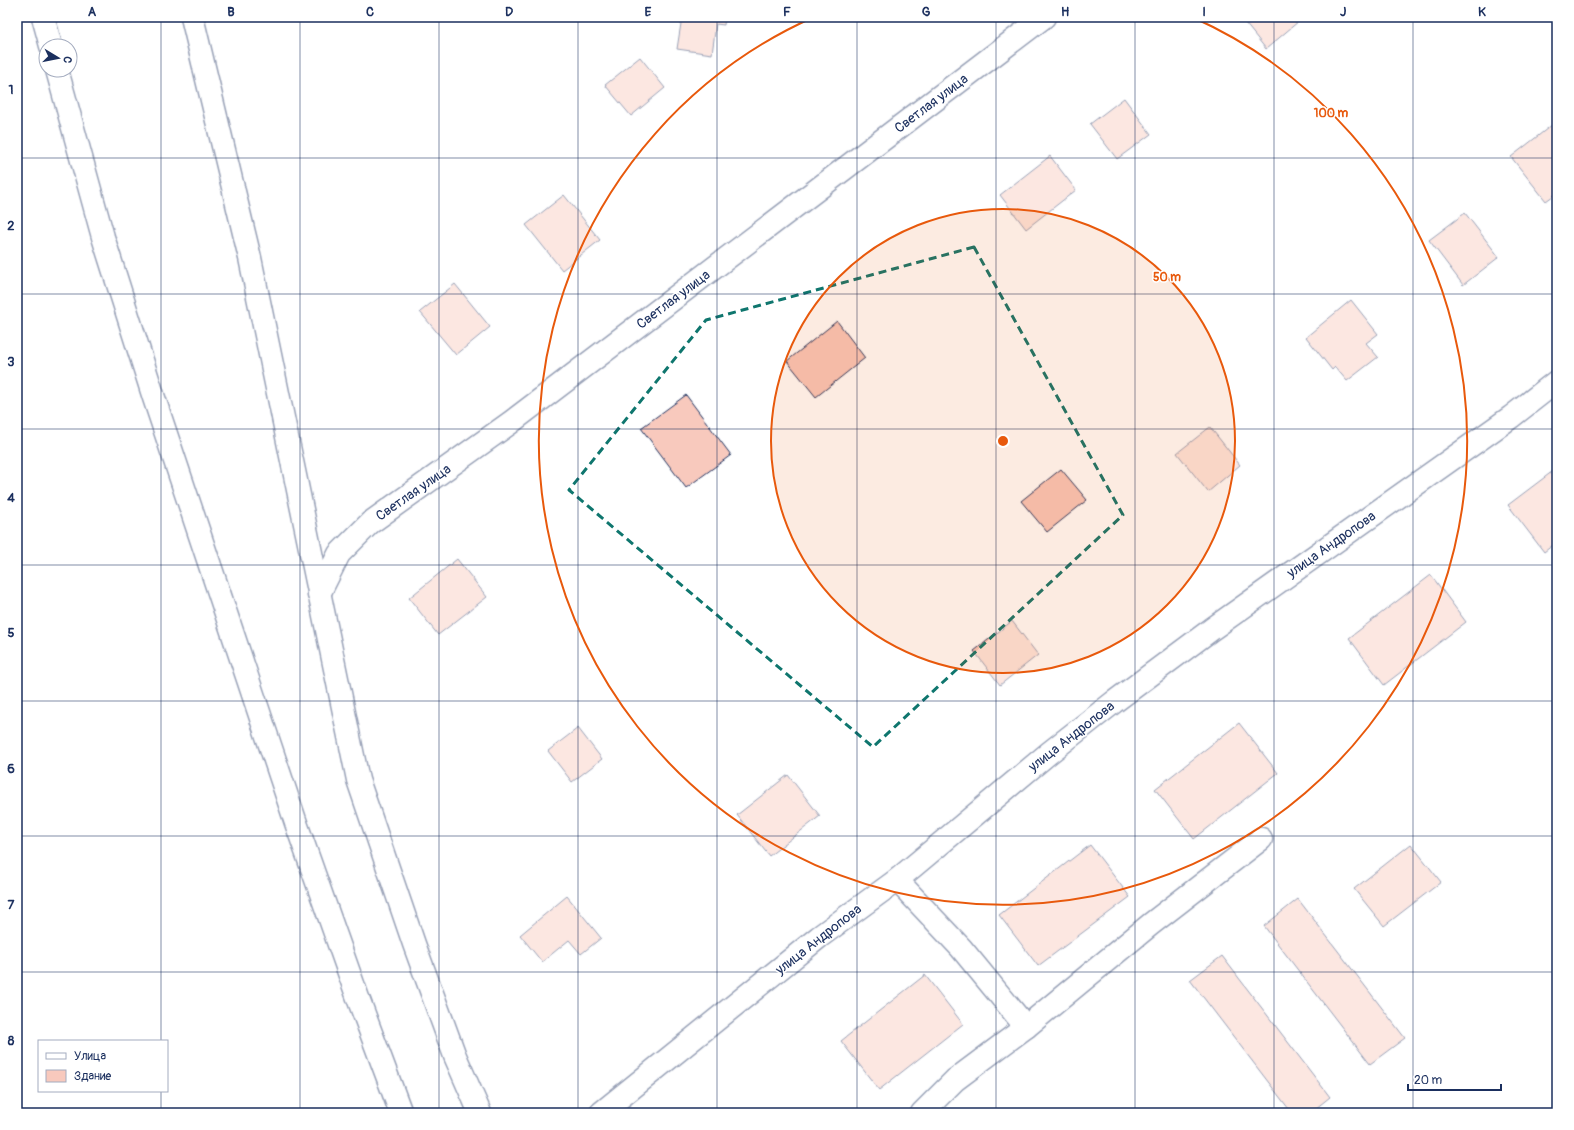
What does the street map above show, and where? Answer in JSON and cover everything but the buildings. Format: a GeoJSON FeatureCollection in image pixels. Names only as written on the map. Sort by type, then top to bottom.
{"type":"FeatureCollection","features":[{"type":"Feature","properties":{"kind":"street"},"geometry":{"type":"LineString","coordinates":[[43,17],[48,38]]}},
{"type":"Feature","properties":{"kind":"street"},"geometry":{"type":"LineString","coordinates":[[192,17],[250,258],[358,780],[414,944],[455,1056],[480,1113]]}},
{"type":"Feature","properties":{"kind":"street","name":"Светлая улица"},"geometry":{"type":"LineString","coordinates":[[319,594],[339,554],[370,523],[510,423],[1044,17]]}},
{"type":"Feature","properties":{"kind":"street"},"geometry":{"type":"LineString","coordinates":[[59,78],[103,237],[154,398],[296,823],[358,998],[401,1113]]}},
{"type":"Feature","properties":{"kind":"street","name":"улица Андропова"},"geometry":{"type":"LineString","coordinates":[[601,1113],[819,937],[897,880],[1049,753],[1114,702],[1212,629],[1511,417],[1557,381]]}},
{"type":"Feature","properties":{"kind":"street"},"geometry":{"type":"LineString","coordinates":[[922,1113],[955,1080],[1026,1027],[1151,924],[1261,839]]}},
{"type":"Feature","properties":{"kind":"street"},"geometry":{"type":"LineString","coordinates":[[897,880],[961,948],[1026,1027]]}},
{"type":"Feature","properties":{"kind":"highlighted area"},"geometry":{"type":"Polygon","coordinates":[[[974,247],[1123,515],[873,747],[569,490],[706,320],[974,247]]]}}]}
